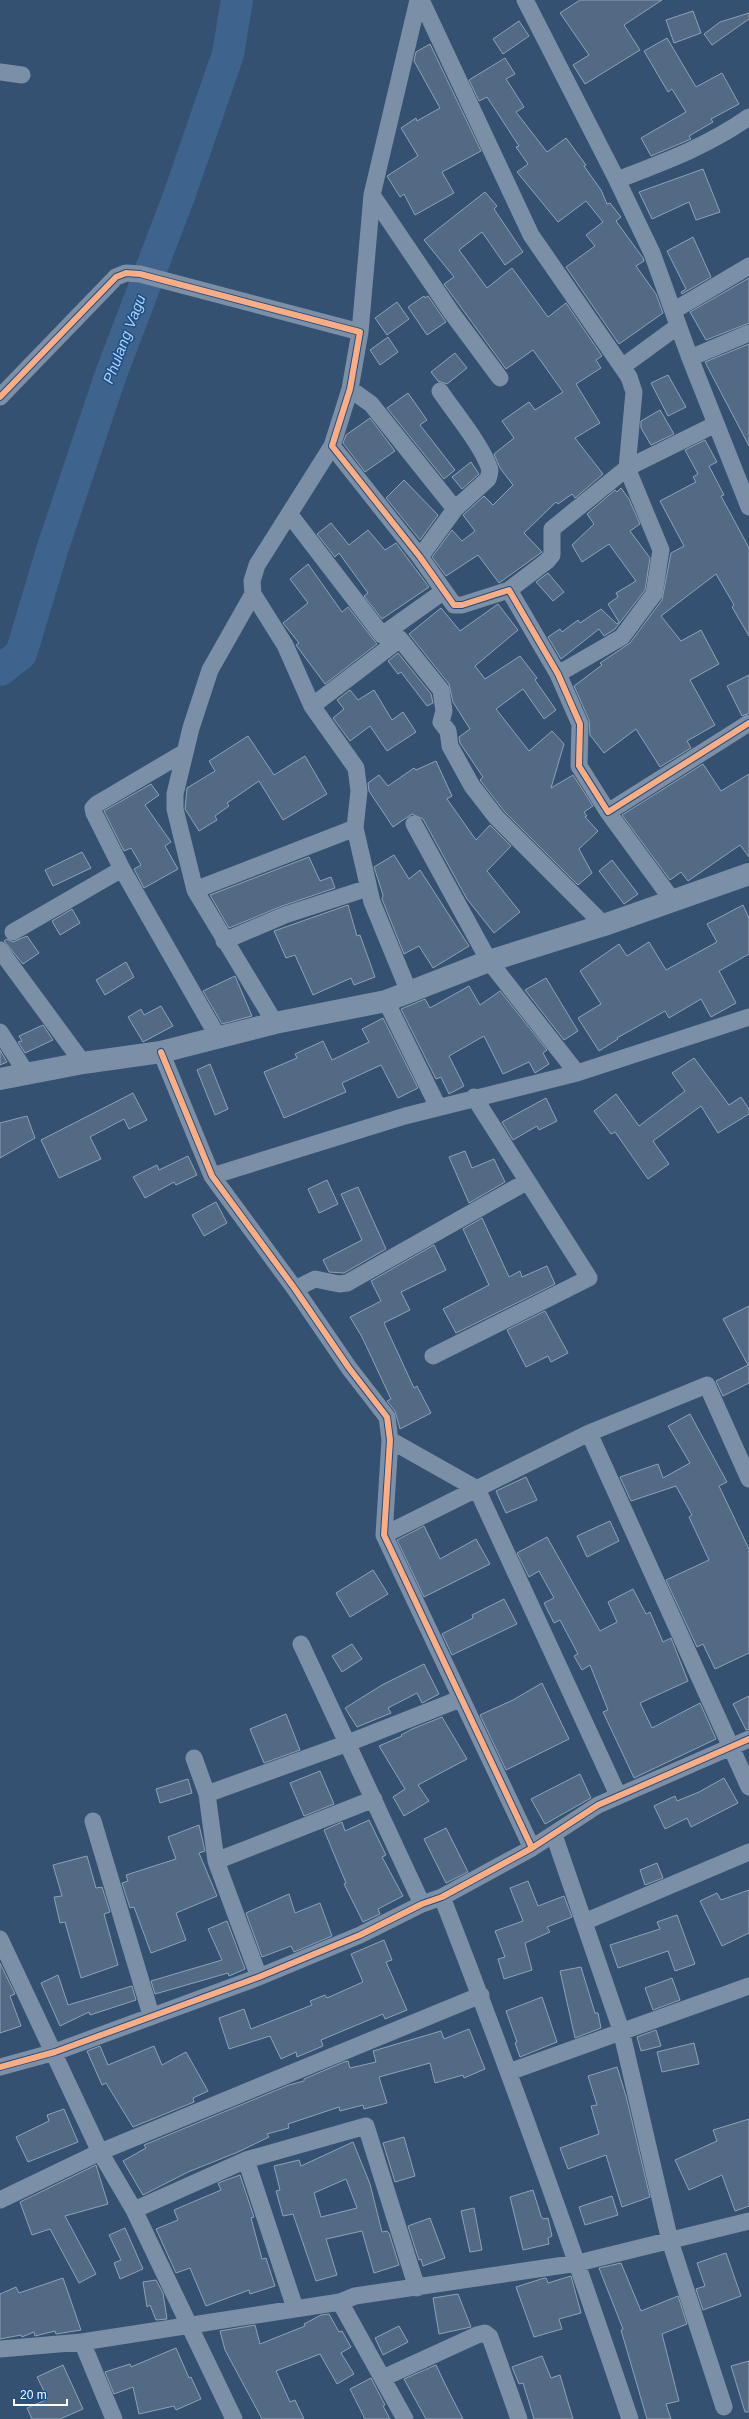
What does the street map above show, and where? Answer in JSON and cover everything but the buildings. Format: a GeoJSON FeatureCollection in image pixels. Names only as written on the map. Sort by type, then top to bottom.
{"type":"FeatureCollection","features":[{"type":"Feature","properties":{"kind":"street"},"geometry":{"type":"LineString","coordinates":[[409,992],[372,902],[368,888],[355,828],[359,791],[356,768],[312,706],[285,645],[253,594],[252,581],[257,565],[332,446],[350,389],[360,332],[372,196],[419,0]]}},
{"type":"Feature","properties":{"kind":"street"},"geometry":{"type":"LineString","coordinates":[[419,0],[531,235],[629,377],[634,392],[627,468],[661,550],[654,594],[622,637],[558,674]]}},
{"type":"Feature","properties":{"kind":"street"},"geometry":{"type":"LineString","coordinates":[[525,0],[617,180],[652,253],[675,319],[749,507]]}},
{"type":"Feature","properties":{"kind":"street"},"geometry":{"type":"LineString","coordinates":[[0,72],[22,75]]}},
{"type":"Feature","properties":{"kind":"street"},"geometry":{"type":"LineString","coordinates":[[617,180],[697,149],[722,136],[749,117]]}},
{"type":"Feature","properties":{"kind":"street"},"geometry":{"type":"LineString","coordinates":[[372,196],[451,312],[500,378]]}},
{"type":"Feature","properties":{"kind":"street"},"geometry":{"type":"LineString","coordinates":[[622,367],[675,319],[749,266]]}},
{"type":"Feature","properties":{"kind":"street"},"geometry":{"type":"LineString","coordinates":[[0,397],[116,277],[126,273],[140,274],[360,332]]}},
{"type":"Feature","properties":{"kind":"street"},"geometry":{"type":"LineString","coordinates":[[690,358],[749,333]]}},
{"type":"Feature","properties":{"kind":"street"},"geometry":{"type":"LineString","coordinates":[[350,389],[371,404],[455,509]]}},
{"type":"Feature","properties":{"kind":"street"},"geometry":{"type":"LineString","coordinates":[[420,557],[455,509],[488,479],[490,468],[440,391]]}},
{"type":"Feature","properties":{"kind":"street"},"geometry":{"type":"LineString","coordinates":[[332,446],[420,557],[454,604],[458,606],[509,590],[547,561],[552,554],[552,529],[627,468],[716,424]]}},
{"type":"Feature","properties":{"kind":"street"},"geometry":{"type":"LineString","coordinates":[[290,514],[382,635],[400,639],[441,690],[444,711],[441,722],[448,731],[450,746],[472,786],[496,817],[604,925]]}},
{"type":"Feature","properties":{"kind":"street"},"geometry":{"type":"LineString","coordinates":[[509,590],[558,674],[580,724],[579,766],[608,812],[673,901]]}},
{"type":"Feature","properties":{"kind":"street"},"geometry":{"type":"LineString","coordinates":[[382,635],[444,591]]}},
{"type":"Feature","properties":{"kind":"street"},"geometry":{"type":"LineString","coordinates":[[253,594],[210,670],[174,794],[175,809],[195,890],[224,941],[275,1023]]}},
{"type":"Feature","properties":{"kind":"street"},"geometry":{"type":"LineString","coordinates":[[312,706],[400,639]]}},
{"type":"Feature","properties":{"kind":"street"},"geometry":{"type":"LineString","coordinates":[[608,812],[749,723]]}},
{"type":"Feature","properties":{"kind":"street"},"geometry":{"type":"LineString","coordinates":[[185,752],[96,804],[93,808],[94,813],[122,869],[218,1037]]}},
{"type":"Feature","properties":{"kind":"street"},"geometry":{"type":"LineString","coordinates":[[414,824],[489,961],[577,1072]]}},
{"type":"Feature","properties":{"kind":"street"},"geometry":{"type":"LineString","coordinates":[[195,890],[355,828]]}},
{"type":"Feature","properties":{"kind":"street"},"geometry":{"type":"LineString","coordinates":[[13,932],[122,869]]}},
{"type":"Feature","properties":{"kind":"street"},"geometry":{"type":"LineString","coordinates":[[0,1079],[83,1063],[161,1052],[275,1023],[386,1001],[489,961],[604,925],[749,874]]}},
{"type":"Feature","properties":{"kind":"street"},"geometry":{"type":"LineString","coordinates":[[224,941],[285,915],[368,888]]}},
{"type":"Feature","properties":{"kind":"street"},"geometry":{"type":"LineString","coordinates":[[0,950],[83,1063]]}},
{"type":"Feature","properties":{"kind":"street"},"geometry":{"type":"LineString","coordinates":[[386,1001],[438,1107]]}},
{"type":"Feature","properties":{"kind":"street"},"geometry":{"type":"LineString","coordinates":[[212,1176],[438,1107],[577,1072],[749,1017]]}},
{"type":"Feature","properties":{"kind":"street"},"geometry":{"type":"LineString","coordinates":[[0,1032],[27,1074]]}},
{"type":"Feature","properties":{"kind":"street"},"geometry":{"type":"LineString","coordinates":[[161,1052],[212,1176],[295,1290],[349,1368],[387,1417],[390,1440],[384,1535],[460,1699],[532,1848]]}},
{"type":"Feature","properties":{"kind":"street"},"geometry":{"type":"LineString","coordinates":[[433,1356],[589,1278],[526,1182],[474,1097]]}},
{"type":"Feature","properties":{"kind":"street"},"geometry":{"type":"LineString","coordinates":[[295,1290],[315,1279],[339,1284],[347,1282],[526,1182]]}},
{"type":"Feature","properties":{"kind":"street"},"geometry":{"type":"LineString","coordinates":[[384,1535],[589,1433],[707,1385],[749,1479]]}},
{"type":"Feature","properties":{"kind":"street"},"geometry":{"type":"LineString","coordinates":[[589,1433],[749,1788]]}},
{"type":"Feature","properties":{"kind":"street"},"geometry":{"type":"LineString","coordinates":[[390,1440],[477,1489],[618,1795]]}},
{"type":"Feature","properties":{"kind":"street"},"geometry":{"type":"LineString","coordinates":[[302,1644],[422,1904]]}},
{"type":"Feature","properties":{"kind":"street"},"geometry":{"type":"LineString","coordinates":[[207,1794],[348,1743],[460,1699]]}},
{"type":"Feature","properties":{"kind":"street"},"geometry":{"type":"LineString","coordinates":[[0,2067],[55,2052],[151,2015],[259,1977],[360,1935],[422,1904],[442,1897],[532,1848],[598,1805],[749,1739]]}},
{"type":"Feature","properties":{"kind":"street"},"geometry":{"type":"LineString","coordinates":[[194,1758],[207,1794],[216,1862],[259,1977]]}},
{"type":"Feature","properties":{"kind":"street"},"geometry":{"type":"LineString","coordinates":[[216,1862],[374,1800]]}},
{"type":"Feature","properties":{"kind":"street"},"geometry":{"type":"LineString","coordinates":[[93,1821],[151,2015]]}},
{"type":"Feature","properties":{"kind":"street"},"geometry":{"type":"LineString","coordinates":[[554,1835],[621,2030],[670,2241],[724,2407]]}},
{"type":"Feature","properties":{"kind":"street"},"geometry":{"type":"LineString","coordinates":[[584,1922],[749,1852]]}},
{"type":"Feature","properties":{"kind":"street"},"geometry":{"type":"LineString","coordinates":[[442,1897],[481,1995],[578,2263],[630,2419]]}},
{"type":"Feature","properties":{"kind":"street"},"geometry":{"type":"LineString","coordinates":[[0,1939],[55,2052],[100,2152],[134,2210],[234,2419]]}},
{"type":"Feature","properties":{"kind":"street"},"geometry":{"type":"LineString","coordinates":[[509,2072],[621,2030],[749,1986]]}},
{"type":"Feature","properties":{"kind":"street"},"geometry":{"type":"LineString","coordinates":[[0,2200],[100,2152],[481,1995]]}},
{"type":"Feature","properties":{"kind":"street"},"geometry":{"type":"LineString","coordinates":[[134,2210],[246,2160],[366,2126],[417,2288]]}},
{"type":"Feature","properties":{"kind":"street"},"geometry":{"type":"LineString","coordinates":[[246,2160],[295,2308]]}},
{"type":"Feature","properties":{"kind":"street"},"geometry":{"type":"LineString","coordinates":[[0,2349],[82,2342],[190,2326],[340,2302],[356,2296],[578,2263],[749,2221]]}},
{"type":"Feature","properties":{"kind":"street"},"geometry":{"type":"LineString","coordinates":[[340,2302],[405,2419]]}},
{"type":"Feature","properties":{"kind":"street"},"geometry":{"type":"LineString","coordinates":[[383,2378],[477,2335],[485,2333],[490,2337],[519,2419]]}},
{"type":"Feature","properties":{"kind":"street"},"geometry":{"type":"LineString","coordinates":[[82,2342],[114,2419]]}},
{"type":"Feature","properties":{"kind":"waterway","name":"Phulang Vagu"},"geometry":{"type":"LineString","coordinates":[[0,670],[21,654],[53,547],[111,374],[179,196],[228,54],[237,0]]}},
{"type":"Feature","properties":{"kind":"cycle path"},"geometry":{"type":"LineString","coordinates":[[0,397],[116,277],[126,273],[140,274],[360,332],[350,389],[332,446],[420,557],[454,605],[462,605],[509,590],[558,674],[580,724],[579,766],[608,812],[749,723]]}},
{"type":"Feature","properties":{"kind":"cycle path"},"geometry":{"type":"LineString","coordinates":[[161,1052],[212,1176],[295,1289],[349,1368],[387,1417],[390,1440],[384,1535],[532,1848]]}},
{"type":"Feature","properties":{"kind":"cycle path"},"geometry":{"type":"LineString","coordinates":[[0,2067],[55,2052],[259,1977],[360,1935],[422,1904],[442,1897],[532,1848],[598,1805],[749,1739]]}}]}
